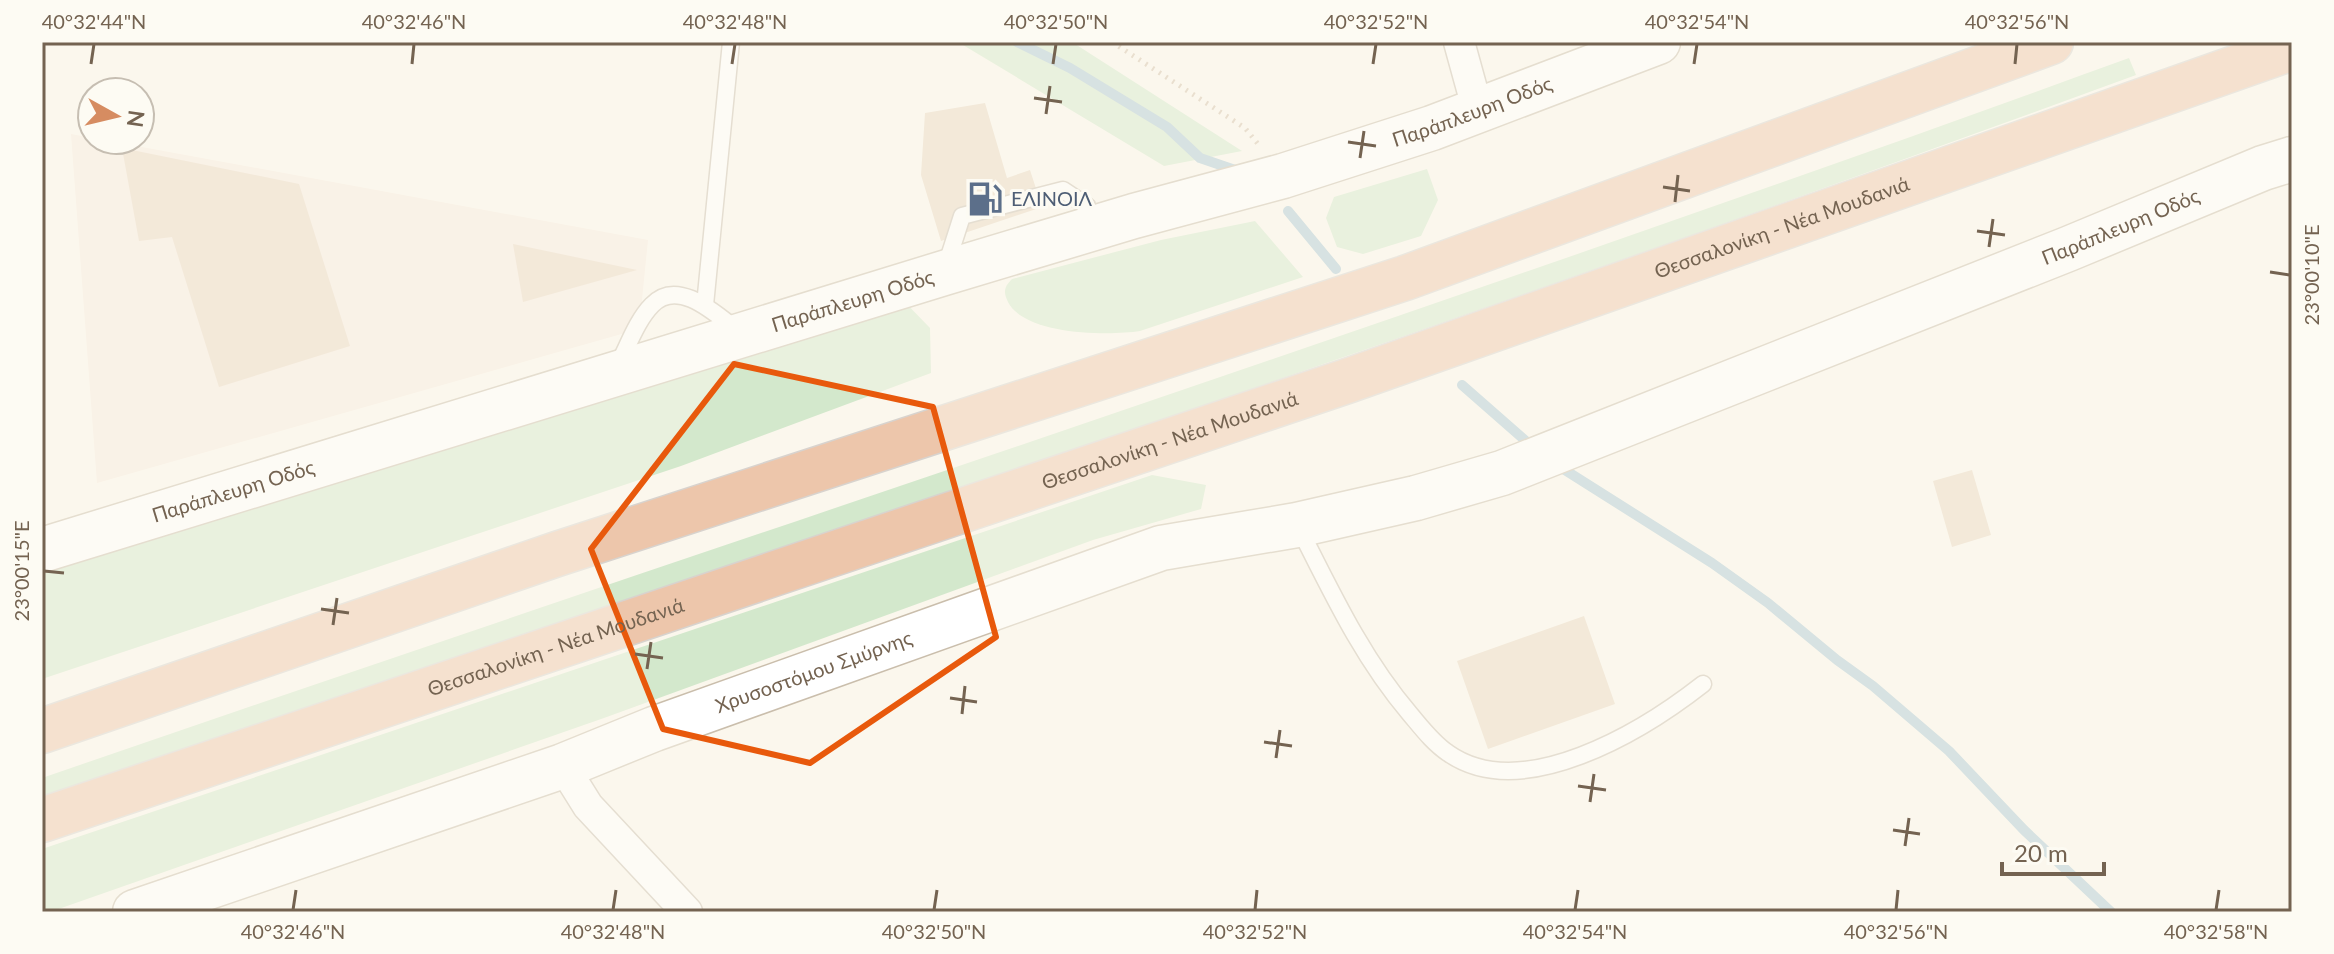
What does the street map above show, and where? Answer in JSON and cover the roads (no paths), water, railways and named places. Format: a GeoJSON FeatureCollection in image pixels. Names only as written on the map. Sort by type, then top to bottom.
{"type":"FeatureCollection","features":[{"type":"Feature","properties":{"kind":"highway"},"geometry":{"type":"LineString","coordinates":[[42,731],[557,554],[1405,278],[2045,43]]}},
{"type":"Feature","properties":{"kind":"highway","name":"Θεσσαλονίκη - Νέα Μουδανιά"},"geometry":{"type":"LineString","coordinates":[[42,820],[1347,381],[2292,48]]}},
{"type":"Feature","properties":{"kind":"street"},"geometry":{"type":"LineString","coordinates":[[1459,42],[1478,111]]}},
{"type":"Feature","properties":{"kind":"street","name":"Παράπλευρη Οδός"},"geometry":{"type":"LineString","coordinates":[[42,550],[944,273],[1134,216],[1283,176],[1478,111],[1658,42]]}},
{"type":"Feature","properties":{"kind":"street","name":"Παράπλευρη Οδός"},"geometry":{"type":"LineString","coordinates":[[1502,473],[2292,159]]}},
{"type":"Feature","properties":{"kind":"street","name":"Χρυσοστόμου Σμύρνης"},"geometry":{"type":"LineString","coordinates":[[135,912],[563,766],[654,729],[1161,548],[1297,525],[1416,498],[1502,473]]}},
{"type":"Feature","properties":{"kind":"street"},"geometry":{"type":"LineString","coordinates":[[563,766],[588,806],[687,912]]}},
{"type":"Feature","properties":{"kind":"lane"},"geometry":{"type":"LineString","coordinates":[[705,305],[731,42]]}},
{"type":"Feature","properties":{"kind":"lane"},"geometry":{"type":"LineString","coordinates":[[944,273],[962,216],[1063,190],[1087,206]]}},
{"type":"Feature","properties":{"kind":"lane"},"geometry":{"type":"LineString","coordinates":[[613,374],[651,306],[671,295],[687,297],[705,305],[743,334]]}},
{"type":"Feature","properties":{"kind":"lane"},"geometry":{"type":"LineString","coordinates":[[1297,525],[1345,619],[1398,701],[1449,754],[1473,765],[1503,771],[1529,771],[1573,759],[1647,722],[1703,684]]}},
{"type":"Feature","properties":{"kind":"waterway"},"geometry":{"type":"LineString","coordinates":[[1017,42],[1070,68],[1167,127],[1200,158],[1241,172]]}},
{"type":"Feature","properties":{"kind":"waterway"},"geometry":{"type":"LineString","coordinates":[[1288,211],[1336,269]]}},
{"type":"Feature","properties":{"kind":"waterway"},"geometry":{"type":"LineString","coordinates":[[1462,385],[1535,449]]}},
{"type":"Feature","properties":{"kind":"waterway"},"geometry":{"type":"LineString","coordinates":[[1557,465],[1712,563],[1873,686],[1949,751],[2024,830],[2111,912]]}},
{"type":"Feature","properties":{"kind":"place","name":"ΕΛΙΝΟΙΛ"},"geometry":{"type":"Point","coordinates":[985,199]}}]}
